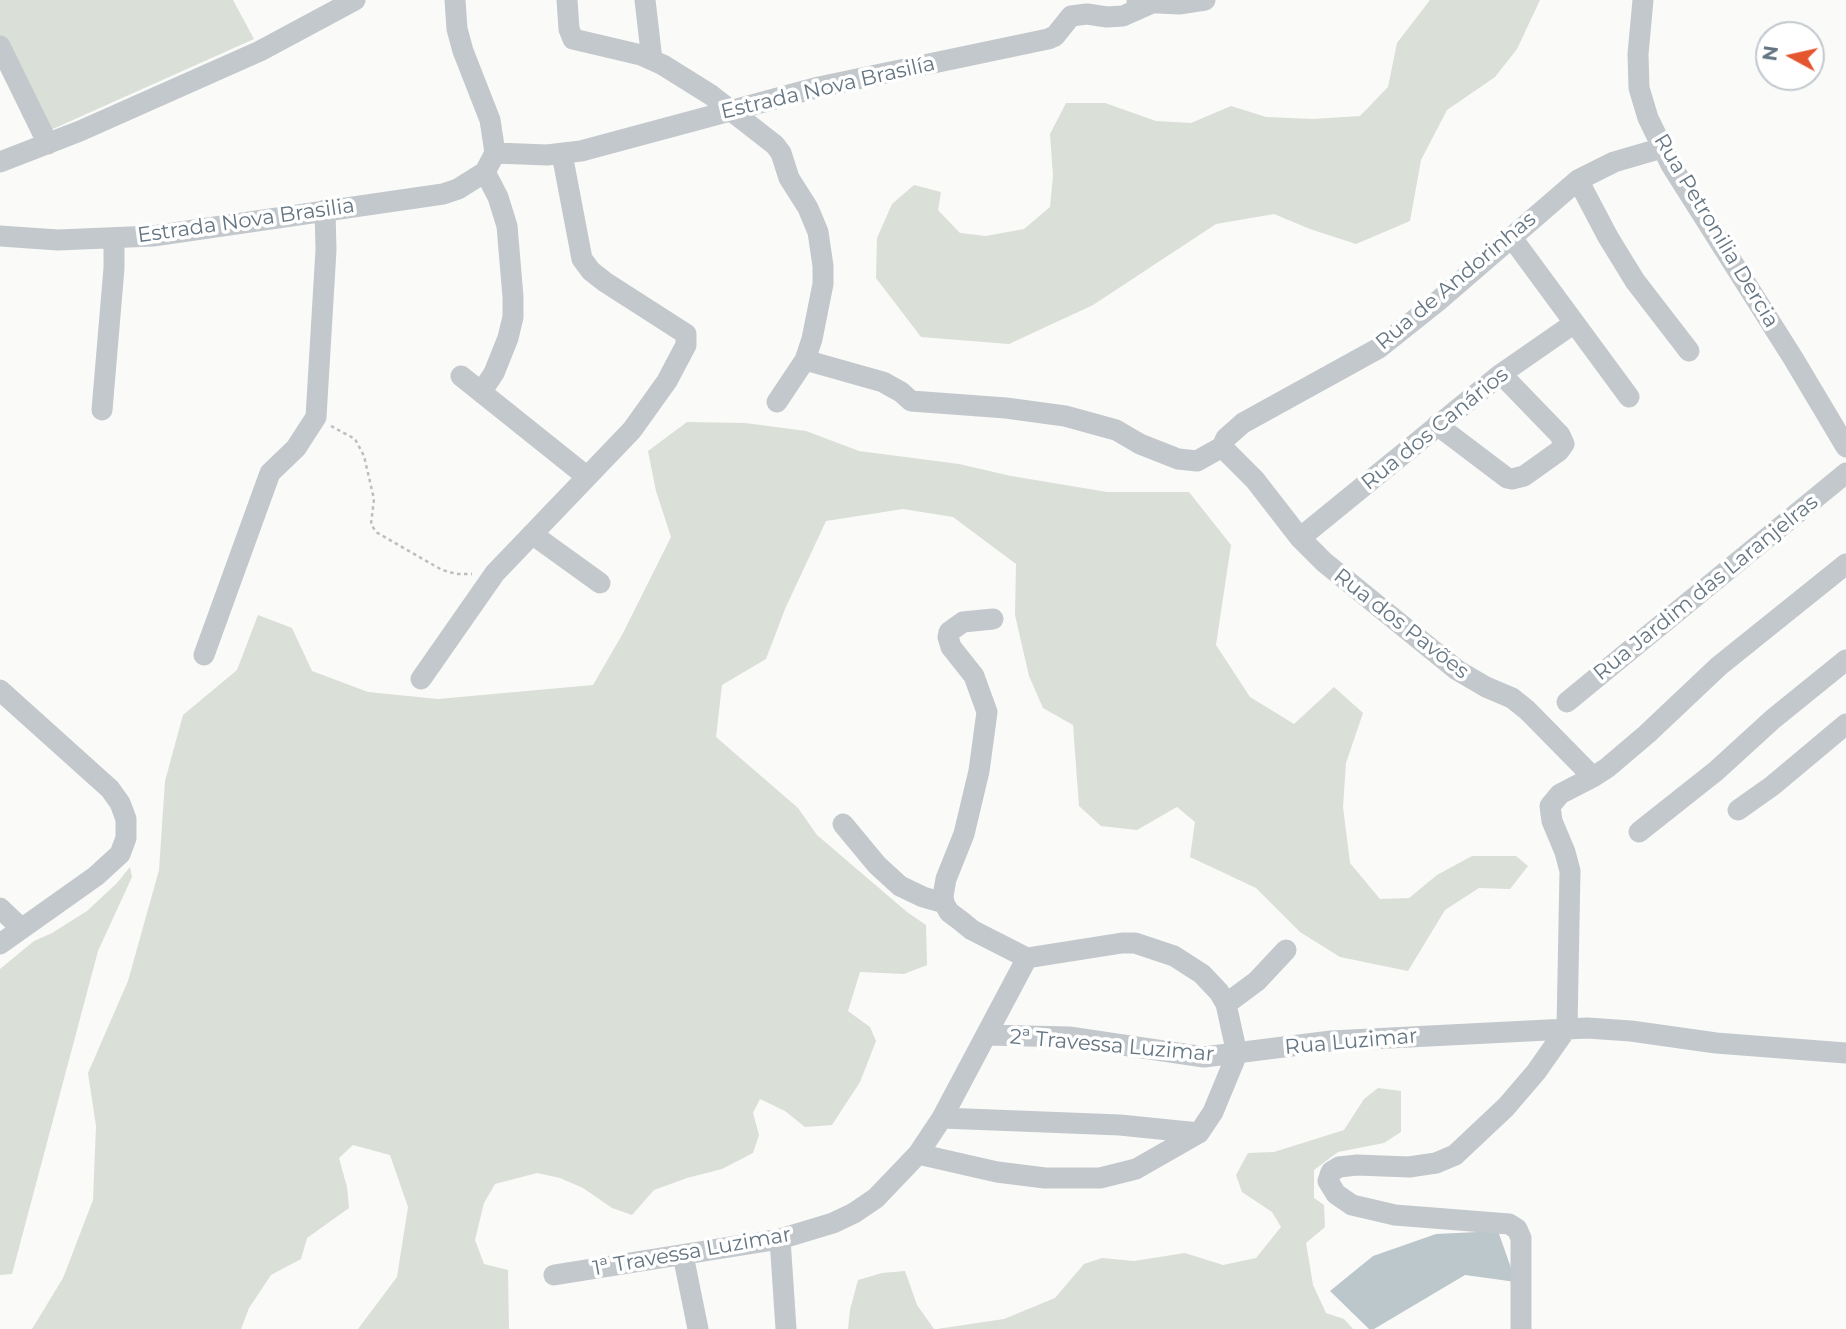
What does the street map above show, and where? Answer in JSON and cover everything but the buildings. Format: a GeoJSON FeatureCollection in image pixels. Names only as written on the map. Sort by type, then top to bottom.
{"type":"FeatureCollection","features":[{"type":"Feature","properties":{"kind":"street"},"geometry":{"type":"LineString","coordinates":[[0,162],[48,144],[260,51],[355,0]]}},
{"type":"Feature","properties":{"kind":"street"},"geometry":{"type":"LineString","coordinates":[[455,0],[460,40],[490,120],[490,163],[507,226],[513,297],[513,317],[508,338],[494,373],[482,391]]}},
{"type":"Feature","properties":{"kind":"street"},"geometry":{"type":"LineString","coordinates":[[567,0],[569,29],[573,38],[628,51],[652,60],[711,95],[782,153],[789,178],[818,232],[822,248],[823,284],[805,360],[777,402]]}},
{"type":"Feature","properties":{"kind":"street"},"geometry":{"type":"LineString","coordinates":[[645,0],[652,60]]}},
{"type":"Feature","properties":{"kind":"street"},"geometry":{"type":"LineString","coordinates":[[1125,0],[1150,4],[1179,4],[1205,0]]}},
{"type":"Feature","properties":{"kind":"street","name":"Rua Petronilia Dercia"},"geometry":{"type":"LineString","coordinates":[[1643,0],[1638,54],[1639,88],[1648,118],[1662,148],[1846,447]]}},
{"type":"Feature","properties":{"kind":"street","name":"Estrada Nova Brasilía"},"geometry":{"type":"LineString","coordinates":[[490,163],[593,148],[819,87],[1048,39],[1055,36],[1071,16],[1123,16],[1150,4]]}},
{"type":"Feature","properties":{"kind":"street"},"geometry":{"type":"LineString","coordinates":[[0,46],[48,144]]}},
{"type":"Feature","properties":{"kind":"street","name":"Rua de Andorinhas"},"geometry":{"type":"LineString","coordinates":[[1222,447],[1226,438],[1243,423],[1379,348],[1438,301],[1578,180],[1614,162],[1662,148]]}},
{"type":"Feature","properties":{"kind":"street"},"geometry":{"type":"LineString","coordinates":[[421,679],[495,573],[632,430],[667,381],[681,358],[688,339],[681,330],[605,282],[591,271],[582,259],[562,154]]}},
{"type":"Feature","properties":{"kind":"street","name":"Estrada Nova Brasilia"},"geometry":{"type":"LineString","coordinates":[[0,236],[20,239],[114,239],[443,194],[458,189],[490,163]]}},
{"type":"Feature","properties":{"kind":"street"},"geometry":{"type":"LineString","coordinates":[[1578,180],[1635,281],[1689,351]]}},
{"type":"Feature","properties":{"kind":"street"},"geometry":{"type":"LineString","coordinates":[[204,655],[270,473],[296,448],[316,417],[326,250],[325,210]]}},
{"type":"Feature","properties":{"kind":"street"},"geometry":{"type":"LineString","coordinates":[[1512,238],[1629,397]]}},
{"type":"Feature","properties":{"kind":"street"},"geometry":{"type":"LineString","coordinates":[[102,410],[114,239]]}},
{"type":"Feature","properties":{"kind":"street","name":"Rua dos Canários"},"geometry":{"type":"LineString","coordinates":[[1300,538],[1501,374],[1573,324]]}},
{"type":"Feature","properties":{"kind":"street"},"geometry":{"type":"LineString","coordinates":[[805,360],[883,382],[911,401],[1006,408],[1065,416],[1116,430],[1140,444],[1178,459],[1197,461],[1222,447]]}},
{"type":"Feature","properties":{"kind":"street"},"geometry":{"type":"LineString","coordinates":[[1437,425],[1507,478],[1524,476],[1559,451],[1564,444],[1560,435],[1501,374]]}},
{"type":"Feature","properties":{"kind":"street"},"geometry":{"type":"LineString","coordinates":[[461,376],[586,476]]}},
{"type":"Feature","properties":{"kind":"street","name":"Rua dos Pavões"},"geometry":{"type":"LineString","coordinates":[[1222,447],[1264,490],[1300,538],[1362,594],[1469,679],[1511,698],[1527,710],[1596,775]]}},
{"type":"Feature","properties":{"kind":"street","name":"Rua Jardim das Laranjelras"},"geometry":{"type":"LineString","coordinates":[[1567,702],[1846,473]]}},
{"type":"Feature","properties":{"kind":"street"},"geometry":{"type":"LineString","coordinates":[[532,534],[600,583]]}},
{"type":"Feature","properties":{"kind":"street"},"geometry":{"type":"LineString","coordinates":[[1521,1329],[1521,1238],[1517,1229],[1509,1224],[1395,1214],[1352,1205],[1336,1194],[1328,1181],[1331,1172],[1339,1167],[1357,1165],[1409,1167],[1436,1163],[1455,1155],[1506,1107],[1536,1072],[1567,1028],[1570,871],[1550,813],[1555,798],[1596,775],[1675,709],[1718,666],[1846,564]]}},
{"type":"Feature","properties":{"kind":"street"},"geometry":{"type":"LineString","coordinates":[[918,1154],[997,1172],[1045,1178],[1100,1178],[1136,1169],[1199,1133],[1229,1079],[1237,1054],[1226,1004],[1213,983],[1174,956],[1135,943],[1109,944],[1027,958],[972,930],[949,912],[944,903],[946,879],[964,834],[979,771],[986,712],[974,676],[951,647],[948,637],[949,632],[963,622],[993,619]]}},
{"type":"Feature","properties":{"kind":"street"},"geometry":{"type":"LineString","coordinates":[[1639,832],[1716,771],[1773,719],[1846,660]]}},
{"type":"Feature","properties":{"kind":"street"},"geometry":{"type":"LineString","coordinates":[[0,690],[110,789],[120,803],[126,819],[126,838],[120,855],[96,876],[0,944]]}},
{"type":"Feature","properties":{"kind":"street"},"geometry":{"type":"LineString","coordinates":[[1738,810],[1772,786],[1846,724]]}},
{"type":"Feature","properties":{"kind":"street"},"geometry":{"type":"LineString","coordinates":[[843,824],[877,865],[900,886],[944,903]]}},
{"type":"Feature","properties":{"kind":"street"},"geometry":{"type":"LineString","coordinates":[[0,908],[22,928]]}},
{"type":"Feature","properties":{"kind":"street"},"geometry":{"type":"LineString","coordinates":[[1226,1004],[1257,981],[1286,950]]}},
{"type":"Feature","properties":{"kind":"street","name":"1ª Travessa Luzimar"},"geometry":{"type":"LineString","coordinates":[[554,1275],[780,1239],[833,1223],[854,1213],[876,1198],[918,1154],[942,1118],[1027,958]]}},
{"type":"Feature","properties":{"kind":"street","name":"Rua Luzimar"},"geometry":{"type":"LineString","coordinates":[[1237,1054],[1331,1041],[1567,1028],[1608,1029],[1716,1043],[1846,1053]]}},
{"type":"Feature","properties":{"kind":"street","name":"2ª Travessa Luzimar"},"geometry":{"type":"LineString","coordinates":[[987,1035],[1069,1037],[1204,1057],[1237,1054]]}},
{"type":"Feature","properties":{"kind":"street"},"geometry":{"type":"LineString","coordinates":[[942,1118],[1120,1125],[1199,1133]]}},
{"type":"Feature","properties":{"kind":"street"},"geometry":{"type":"LineString","coordinates":[[780,1239],[786,1329]]}},
{"type":"Feature","properties":{"kind":"street"},"geometry":{"type":"LineString","coordinates":[[683,1255],[698,1329]]}},
{"type":"Feature","properties":{"kind":"path"},"geometry":{"type":"LineString","coordinates":[[316,417],[355,439],[369,476],[374,499],[371,524],[376,532],[442,570],[457,574],[495,573]]}},
{"type":"Feature","properties":{"kind":"shaded area"},"geometry":{"type":"Polygon","coordinates":[[[0,0],[233,0],[254,39],[35,137],[0,59],[0,0]]]}},
{"type":"Feature","properties":{"kind":"shaded area"},"geometry":{"type":"Polygon","coordinates":[[[1430,0],[1540,0],[1517,49],[1495,77],[1447,110],[1421,160],[1410,221],[1356,244],[1274,214],[1216,224],[1093,305],[1009,344],[921,337],[876,278],[877,238],[892,204],[914,185],[941,192],[938,210],[960,233],[986,236],[1024,229],[1050,207],[1053,176],[1050,134],[1066,103],[1105,103],[1156,121],[1191,123],[1231,106],[1266,117],[1313,119],[1360,116],[1388,87],[1397,43],[1430,0]]]}},
{"type":"Feature","properties":{"kind":"shaded area"},"geometry":{"type":"Polygon","coordinates":[[[687,422],[745,423],[806,431],[859,451],[959,464],[1011,476],[1107,492],[1189,492],[1231,545],[1216,645],[1250,697],[1294,724],[1334,687],[1363,713],[1346,763],[1343,807],[1350,863],[1380,899],[1409,898],[1437,875],[1472,856],[1516,856],[1528,866],[1510,889],[1479,888],[1445,910],[1408,971],[1340,957],[1300,932],[1256,888],[1190,857],[1195,822],[1177,807],[1137,830],[1101,826],[1079,806],[1073,725],[1043,708],[1029,676],[1015,615],[1016,564],[953,517],[903,509],[826,521],[785,609],[766,659],[722,685],[716,737],[798,808],[817,835],[926,925],[927,965],[904,974],[860,972],[848,1011],[870,1027],[876,1041],[860,1082],[832,1125],[805,1127],[785,1111],[760,1099],[753,1113],[759,1135],[753,1153],[722,1169],[654,1190],[632,1215],[612,1208],[583,1188],[560,1178],[537,1173],[495,1184],[484,1203],[475,1240],[484,1264],[508,1270],[509,1329],[358,1329],[397,1277],[408,1207],[390,1155],[353,1145],[339,1158],[347,1187],[349,1208],[307,1238],[301,1259],[271,1275],[249,1308],[241,1329],[32,1329],[63,1278],[93,1200],[96,1126],[88,1073],[128,981],[159,870],[165,781],[183,715],[237,670],[258,615],[292,628],[312,671],[368,692],[438,699],[593,685],[622,635],[671,537],[656,491],[648,451],[687,422]]]}},
{"type":"Feature","properties":{"kind":"shaded area"},"geometry":{"type":"Polygon","coordinates":[[[130,867],[132,877],[98,951],[12,1274],[0,1275],[0,969],[34,941],[87,911],[130,867]]]}},
{"type":"Feature","properties":{"kind":"shaded area"},"geometry":{"type":"Polygon","coordinates":[[[1378,1088],[1401,1091],[1401,1132],[1384,1143],[1338,1152],[1314,1170],[1314,1198],[1324,1205],[1325,1227],[1306,1243],[1313,1285],[1326,1313],[1344,1319],[1353,1329],[937,1329],[1004,1319],[1055,1298],[1084,1264],[1102,1258],[1134,1261],[1185,1253],[1223,1265],[1256,1258],[1281,1227],[1272,1212],[1242,1192],[1236,1175],[1248,1153],[1274,1152],[1344,1130],[1364,1099],[1378,1088]]]}},
{"type":"Feature","properties":{"kind":"shaded area"},"geometry":{"type":"Polygon","coordinates":[[[1498,1231],[1516,1282],[1465,1275],[1374,1329],[1369,1329],[1330,1291],[1373,1256],[1436,1234],[1498,1231]]]}},
{"type":"Feature","properties":{"kind":"shaded area"},"geometry":{"type":"Polygon","coordinates":[[[905,1271],[917,1305],[934,1329],[848,1329],[858,1280],[882,1273],[905,1271]]]}}]}
